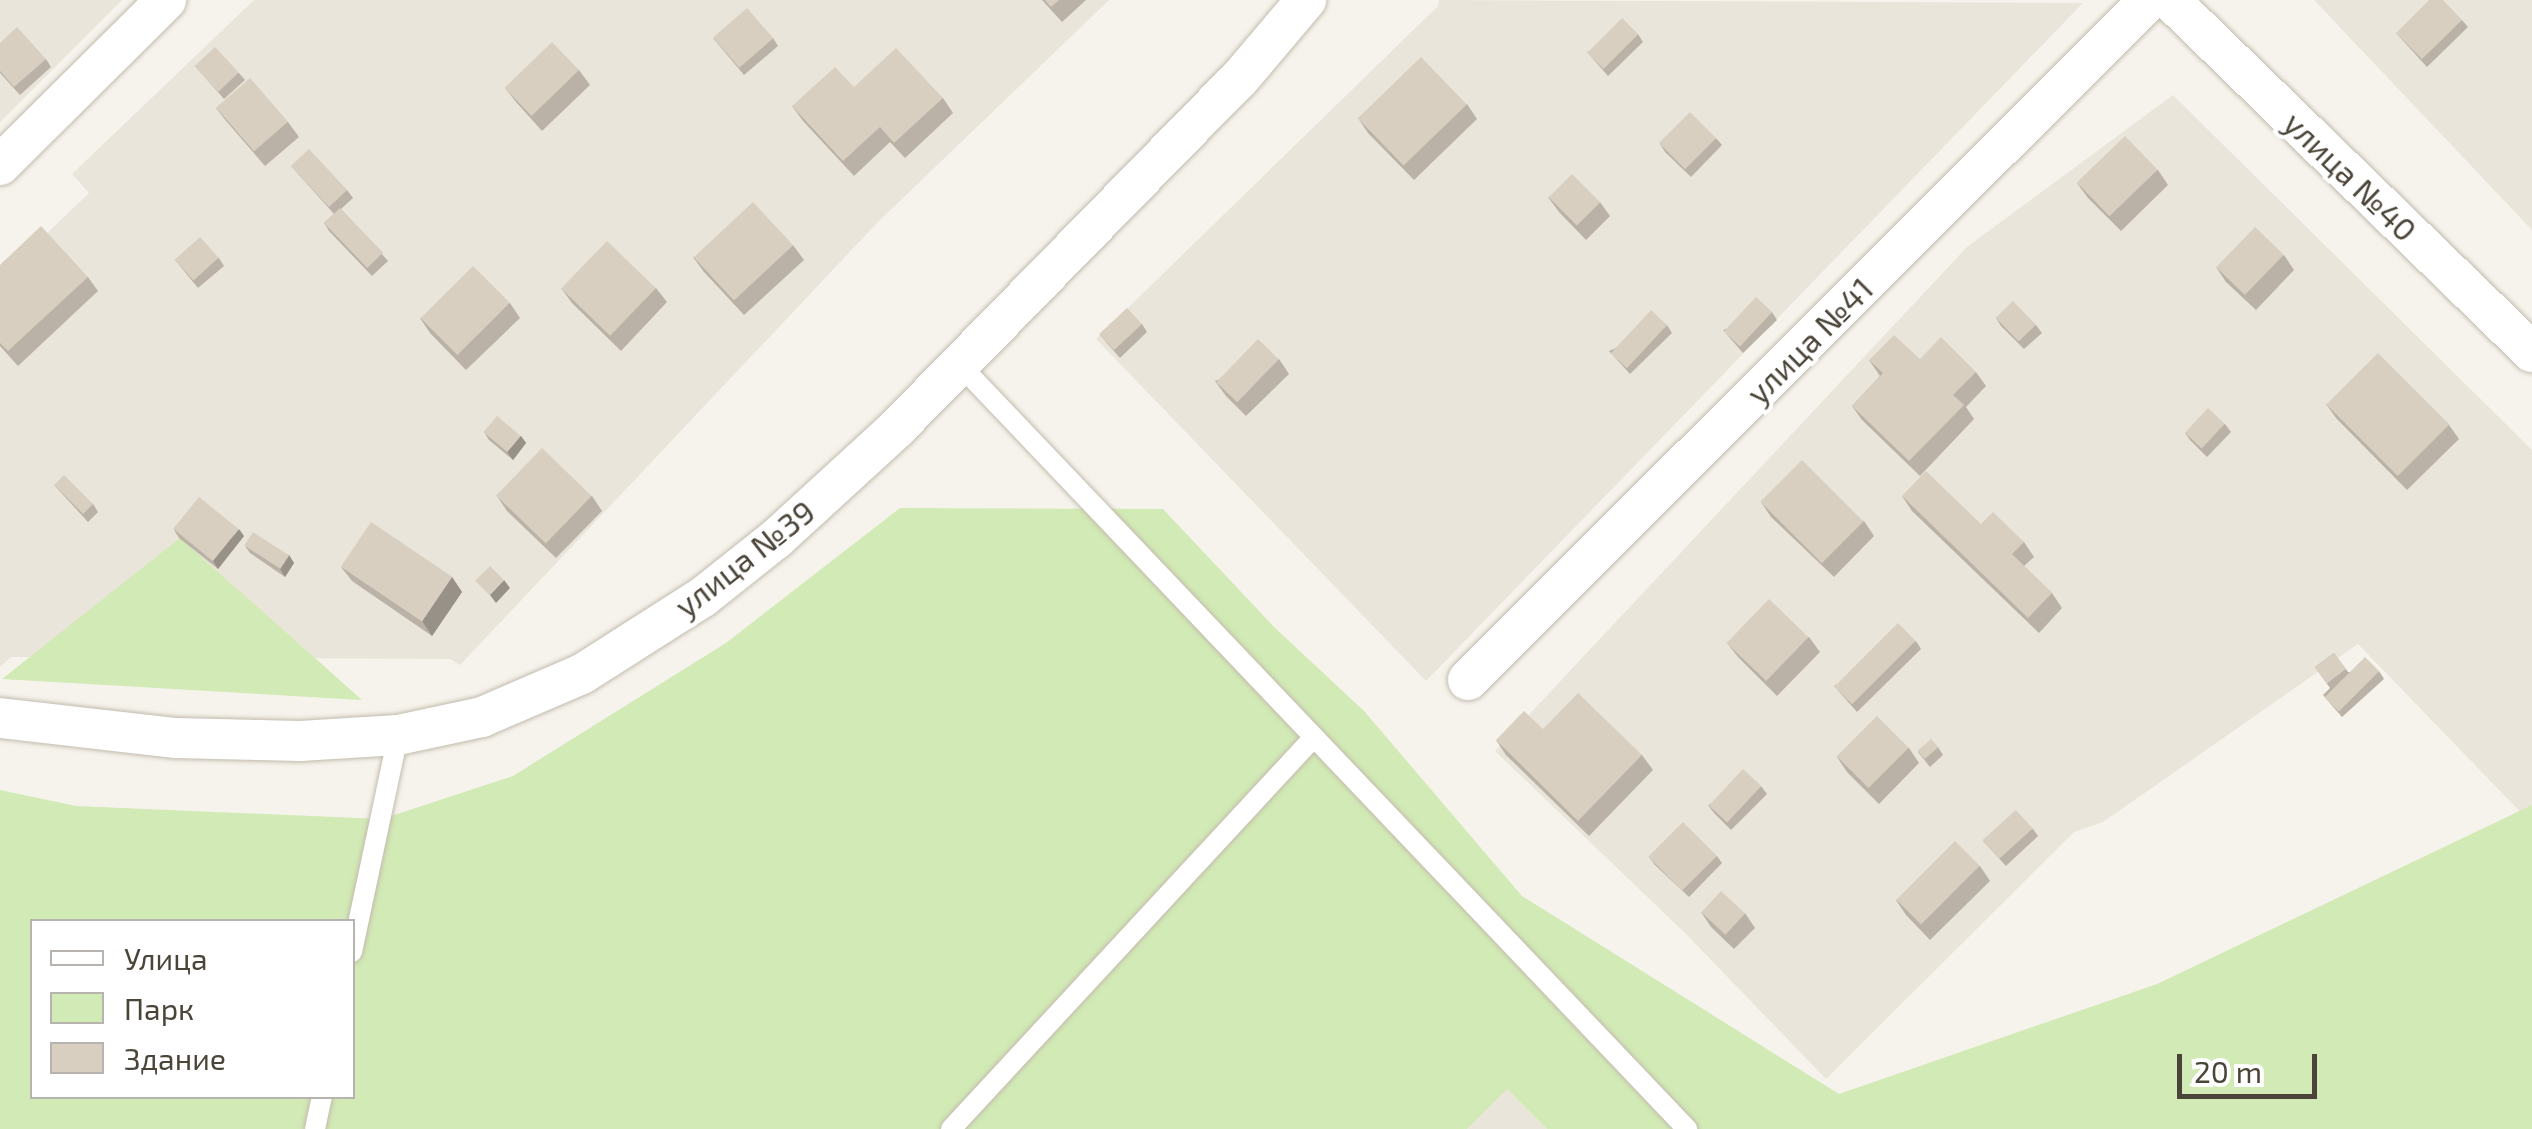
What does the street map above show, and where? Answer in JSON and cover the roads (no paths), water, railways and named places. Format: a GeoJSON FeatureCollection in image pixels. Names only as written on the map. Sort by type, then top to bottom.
{"type":"FeatureCollection","features":[{"type":"Feature","properties":{"kind":"street"},"geometry":{"type":"LineString","coordinates":[[0,165],[166,0]]}},
{"type":"Feature","properties":{"kind":"street","name":"улица №39"},"geometry":{"type":"LineString","coordinates":[[0,718],[194,738],[300,742],[398,735],[482,718],[582,674],[703,597],[776,539],[960,365],[1240,77],[1306,0]]}},
{"type":"Feature","properties":{"kind":"street","name":"улица №41"},"geometry":{"type":"LineString","coordinates":[[1468,680],[2149,0]]}},
{"type":"Feature","properties":{"kind":"street","name":"улица №40"},"geometry":{"type":"LineString","coordinates":[[2170,0],[2532,352]]}},
{"type":"Feature","properties":{"kind":"lane"},"geometry":{"type":"LineString","coordinates":[[960,365],[1687,1129]]}},
{"type":"Feature","properties":{"kind":"lane"},"geometry":{"type":"LineString","coordinates":[[355,938],[398,735]]}},
{"type":"Feature","properties":{"kind":"lane"},"geometry":{"type":"LineString","coordinates":[[951,1129],[1314,737]]}},
{"type":"Feature","properties":{"kind":"lane"},"geometry":{"type":"LineString","coordinates":[[316,1129],[321,1099]]}}]}
